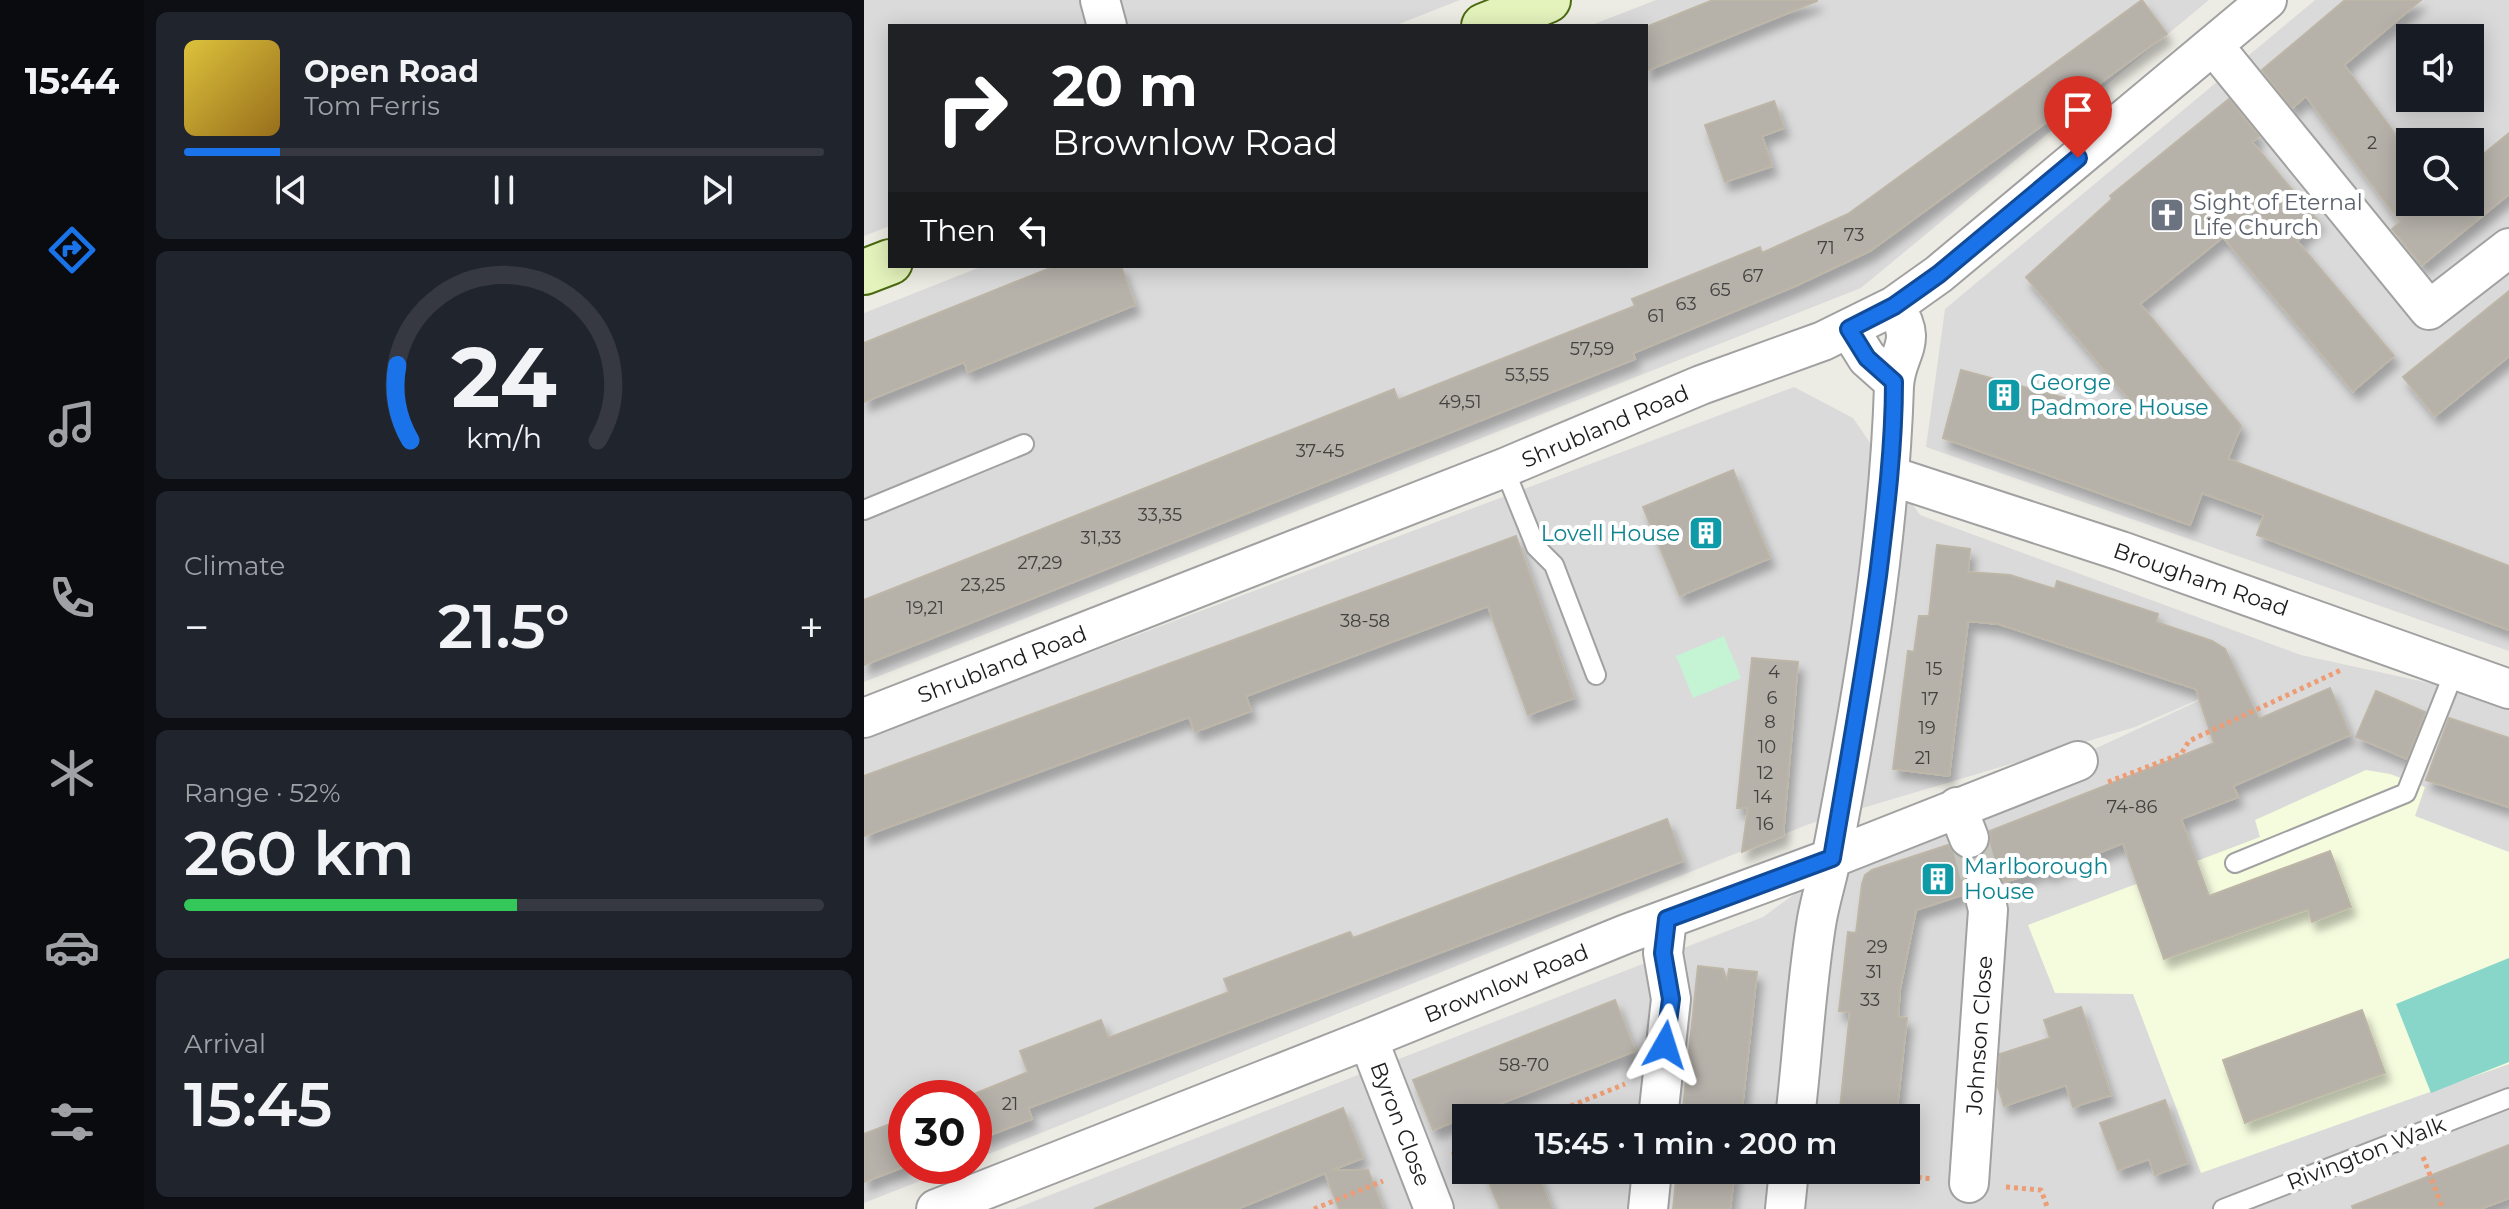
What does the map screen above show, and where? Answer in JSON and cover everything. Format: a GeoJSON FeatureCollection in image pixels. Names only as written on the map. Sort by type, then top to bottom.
{"type":"FeatureCollection","features":[{"type":"Feature","properties":{"kind":"street"},"geometry":{"type":"LineString","coordinates":[[1100,0],[1106,24]]}},
{"type":"Feature","properties":{"kind":"street"},"geometry":{"type":"LineString","coordinates":[[1489,24],[1548,0]]}},
{"type":"Feature","properties":{"kind":"street","name":"Shrubland Road"},"geometry":{"type":"LineString","coordinates":[[864,718],[1504,468],[1701,385],[1849,329],[1894,306],[1939,274],[2267,0]]}},
{"type":"Feature","properties":{"kind":"street"},"geometry":{"type":"LineString","coordinates":[[2213,45],[2429,310],[2509,248]]}},
{"type":"Feature","properties":{"kind":"street"},"geometry":{"type":"LineString","coordinates":[[864,272],[888,263]]}},
{"type":"Feature","properties":{"kind":"street"},"geometry":{"type":"LineString","coordinates":[[1797,1104],[1817,919],[1832,858],[1863,684],[1891,476],[1894,382],[1907,332],[1904,320],[1894,306]]}},
{"type":"Feature","properties":{"kind":"street"},"geometry":{"type":"LineString","coordinates":[[1849,329],[1867,358],[1894,382]]}},
{"type":"Feature","properties":{"kind":"street","name":"Brougham Road"},"geometry":{"type":"LineString","coordinates":[[1891,476],[2121,551],[2509,689]]}},
{"type":"Feature","properties":{"kind":"street","name":"Brownlow Road"},"geometry":{"type":"LineString","coordinates":[[936,1209],[1016,1195],[1368,1039],[1667,919],[1832,858],[1963,822],[2078,761]]}},
{"type":"Feature","properties":{"kind":"street","name":"Johnson Close"},"geometry":{"type":"LineString","coordinates":[[1969,1183],[1988,910],[1983,889]]}},
{"type":"Feature","properties":{"kind":"street"},"geometry":{"type":"LineString","coordinates":[[1659,1104],[1671,999],[1663,953],[1667,919]]}},
{"type":"Feature","properties":{"kind":"street","name":"Byron Close"},"geometry":{"type":"LineString","coordinates":[[1368,1039],[1434,1209]]}},
{"type":"Feature","properties":{"kind":"street"},"geometry":{"type":"LineString","coordinates":[[1648,1209],[1651,1184]]}},
{"type":"Feature","properties":{"kind":"street"},"geometry":{"type":"LineString","coordinates":[[1785,1209],[1788,1184]]}},
{"type":"Feature","properties":{"kind":"lane"},"geometry":{"type":"LineString","coordinates":[[864,510],[1024,444]]}},
{"type":"Feature","properties":{"kind":"lane"},"geometry":{"type":"LineString","coordinates":[[1504,468],[1536,547],[1554,565],[1596,675]]}},
{"type":"Feature","properties":{"kind":"lane"},"geometry":{"type":"LineString","coordinates":[[2235,863],[2406,793],[2455,670]]}},
{"type":"Feature","properties":{"kind":"lane","name":"Rivington Walk"},"geometry":{"type":"LineString","coordinates":[[2223,1209],[2509,1098]]}},
{"type":"Feature","properties":{"kind":"path"},"geometry":{"type":"LineString","coordinates":[[2078,761],[2093,788],[2181,754],[2189,741],[2393,646]]}},
{"type":"Feature","properties":{"kind":"path"},"geometry":{"type":"LineString","coordinates":[[1576,1104],[1663,1069]]}},
{"type":"Feature","properties":{"kind":"path"},"geometry":{"type":"LineString","coordinates":[[2414,1134],[2443,1209]]}},
{"type":"Feature","properties":{"kind":"path"},"geometry":{"type":"LineString","coordinates":[[1314,1209],[1388,1179]]}},
{"type":"Feature","properties":{"kind":"shaded area"},"geometry":{"type":"Polygon","coordinates":[[[864,0],[1460,0],[1399,24],[888,24],[888,227],[864,236],[864,0]]]}},
{"type":"Feature","properties":{"kind":"shaded area"},"geometry":{"type":"Polygon","coordinates":[[[1656,0],[2209,0],[1861,288],[864,682],[864,313],[978,268],[1648,268],[1648,24],[1594,24],[1656,0]]]}},
{"type":"Feature","properties":{"kind":"shaded area"},"geometry":{"type":"Polygon","coordinates":[[[2315,0],[2509,0],[2509,651],[1926,447],[1945,309],[2315,0]]]}},
{"type":"Feature","properties":{"kind":"shaded area"},"geometry":{"type":"Polygon","coordinates":[[[1794,387],[1853,418],[1920,515],[2301,655],[2471,692],[2509,706],[2509,1209],[1014,1209],[1763,917],[1819,876],[2246,679],[2135,727],[1809,824],[992,1153],[992,1080],[888,1080],[888,1184],[912,1184],[864,1203],[864,738],[1794,387]]]}},
{"type":"Feature","properties":{"kind":"shaded area"},"geometry":{"type":"Polygon","coordinates":[[[1724,636],[1741,678],[1693,698],[1676,656],[1724,636]]]}},
{"type":"Feature","properties":{"kind":"shaded area"},"geometry":{"type":"Polygon","coordinates":[[[2366,770],[2390,774],[2425,787],[2415,816],[2509,852],[2509,1064],[2201,1173],[2133,994],[2055,993],[2028,925],[2260,837],[2255,820],[2366,770]]]}},
{"type":"Feature","properties":{"kind":"shaded area"},"geometry":{"type":"Polygon","coordinates":[[[2509,958],[2509,1062],[2431,1093],[2396,1004],[2509,958]]]}},
{"type":"Feature","properties":{"kind":"building"},"geometry":{"type":"Polygon","coordinates":[[[1713,0],[1817,0],[1648,70],[1648,26],[1713,0]]]}},
{"type":"Feature","properties":{"kind":"building"},"geometry":{"type":"Polygon","coordinates":[[[2142,0],[2167,34],[1870,251],[1795,286],[1633,353],[1635,359],[864,665],[864,600],[1394,389],[1398,400],[1635,306],[1632,299],[1760,247],[1762,253],[1848,214],[2142,0]]]}},
{"type":"Feature","properties":{"kind":"building"},"geometry":{"type":"Polygon","coordinates":[[[2345,0],[2421,0],[2344,65],[2396,135],[2396,216],[2482,216],[2422,265],[2392,229],[2400,222],[2306,96],[2292,108],[2262,70],[2345,0]]]}},
{"type":"Feature","properties":{"kind":"building"},"geometry":{"type":"Polygon","coordinates":[[[2229,99],[2259,136],[2252,142],[2319,222],[2297,241],[2394,356],[2353,391],[2223,237],[2140,304],[2241,426],[2228,459],[2509,566],[2509,630],[2257,535],[2264,515],[2202,493],[2190,525],[1943,438],[1961,370],[2147,420],[2026,277],[2112,199],[2110,196],[2229,99]]]}},
{"type":"Feature","properties":{"kind":"building"},"geometry":{"type":"Polygon","coordinates":[[[1774,101],[1784,128],[1762,136],[1772,166],[1725,182],[1705,125],[1774,101]]]}},
{"type":"Feature","properties":{"kind":"building"},"geometry":{"type":"Polygon","coordinates":[[[2509,133],[2509,194],[2484,214],[2484,154],[2509,133]]]}},
{"type":"Feature","properties":{"kind":"building"},"geometry":{"type":"Polygon","coordinates":[[[1050,268],[1122,268],[1135,305],[968,372],[964,362],[864,402],[864,343],[1050,268]]]}},
{"type":"Feature","properties":{"kind":"building"},"geometry":{"type":"Polygon","coordinates":[[[2509,291],[2509,356],[2435,416],[2403,377],[2509,291]]]}},
{"type":"Feature","properties":{"kind":"building","name":"Lovell House"},"geometry":{"type":"Polygon","coordinates":[[[1733,470],[1770,558],[1680,596],[1643,507],[1733,470]]]}},
{"type":"Feature","properties":{"kind":"building"},"geometry":{"type":"Polygon","coordinates":[[[1516,536],[1574,698],[1528,715],[1488,606],[1246,696],[1251,711],[1195,732],[1189,717],[864,836],[864,776],[1516,536]]]}},
{"type":"Feature","properties":{"kind":"building"},"geometry":{"type":"Polygon","coordinates":[[[1937,545],[1970,549],[1968,572],[2010,575],[2055,589],[2057,581],[2158,614],[2156,622],[2212,641],[2225,649],[2259,719],[2330,688],[2350,735],[2233,786],[2238,797],[2181,819],[2209,896],[2330,851],[2351,907],[2312,922],[2308,909],[2164,959],[2123,843],[2048,873],[2046,869],[2004,882],[1990,868],[1977,868],[1962,882],[1962,895],[1916,910],[1900,989],[1898,1017],[1907,1018],[1898,1104],[1840,1104],[1850,1012],[1839,1011],[1848,932],[1856,933],[1865,875],[1948,845],[1956,856],[1966,860],[1976,859],[1987,851],[1991,841],[1990,831],[2214,743],[2196,689],[1999,624],[1968,621],[1949,776],[1893,769],[1908,651],[1914,652],[1919,616],[1929,616],[1937,545]]]}},
{"type":"Feature","properties":{"kind":"building"},"geometry":{"type":"Polygon","coordinates":[[[1752,658],[1798,662],[1783,836],[1742,852],[1748,808],[1737,808],[1752,658]]]}},
{"type":"Feature","properties":{"kind":"building"},"geometry":{"type":"Polygon","coordinates":[[[2376,691],[2425,712],[2407,759],[2356,737],[2376,691]]]}},
{"type":"Feature","properties":{"kind":"building"},"geometry":{"type":"Polygon","coordinates":[[[2449,718],[2509,738],[2509,807],[2426,780],[2449,718]]]}},
{"type":"Feature","properties":{"kind":"building"},"geometry":{"type":"Polygon","coordinates":[[[1667,819],[1683,861],[1028,1108],[1032,1119],[992,1134],[992,1087],[1028,1072],[1020,1051],[1101,1020],[1108,1038],[1229,992],[1224,979],[1350,932],[1353,938],[1667,819]]]}},
{"type":"Feature","properties":{"kind":"building"},"geometry":{"type":"Polygon","coordinates":[[[1698,966],[1723,969],[1727,981],[1729,969],[1757,972],[1743,1104],[1683,1104],[1698,966]]]}},
{"type":"Feature","properties":{"kind":"building"},"geometry":{"type":"Polygon","coordinates":[[[1615,1000],[1635,1051],[1499,1104],[1452,1104],[1452,1123],[1433,1130],[1413,1080],[1615,1000]]]}},
{"type":"Feature","properties":{"kind":"building"},"geometry":{"type":"Polygon","coordinates":[[[2081,1007],[2111,1095],[2073,1107],[2066,1085],[2004,1106],[1998,1087],[2000,1054],[2050,1038],[2044,1020],[2081,1007]]]}},
{"type":"Feature","properties":{"kind":"building"},"geometry":{"type":"Polygon","coordinates":[[[2362,1010],[2385,1073],[2245,1123],[2223,1060],[2362,1010]]]}},
{"type":"Feature","properties":{"kind":"building"},"geometry":{"type":"Polygon","coordinates":[[[2165,1100],[2188,1163],[2155,1175],[2149,1159],[2118,1170],[2100,1123],[2165,1100]]]}},
{"type":"Feature","properties":{"kind":"building"},"geometry":{"type":"Polygon","coordinates":[[[1343,1108],[1363,1158],[1332,1170],[1368,1170],[1383,1209],[1339,1209],[1325,1173],[1237,1209],[1094,1209],[1343,1108]]]}},
{"type":"Feature","properties":{"kind":"building"},"geometry":{"type":"Polygon","coordinates":[[[888,1125],[888,1173],[864,1182],[864,1134],[888,1125]]]}},
{"type":"Feature","properties":{"kind":"building"},"geometry":{"type":"Polygon","coordinates":[[[2509,1145],[2509,1198],[2480,1209],[2353,1209],[2352,1206],[2509,1145]]]}},
{"type":"Feature","properties":{"kind":"building"},"geometry":{"type":"Polygon","coordinates":[[[1490,1184],[1542,1184],[1552,1209],[1500,1209],[1490,1184]]]}},
{"type":"Feature","properties":{"kind":"building"},"geometry":{"type":"Polygon","coordinates":[[[1676,1184],[1733,1184],[1730,1209],[1673,1209],[1676,1184]]]}},
{"type":"Feature","properties":{"kind":"tunnel"},"geometry":{"type":"LineString","coordinates":[[1969,838],[1983,889]]}},
{"type":"Feature","properties":{"kind":"place","name":"Sight of Eternal Life Church"},"geometry":{"type":"Point","coordinates":[2167,215]}},
{"type":"Feature","properties":{"kind":"place","name":"George Padmore House"},"geometry":{"type":"Point","coordinates":[2004,395]}},
{"type":"Feature","properties":{"kind":"place","name":"Lovell House"},"geometry":{"type":"Point","coordinates":[1706,533]}},
{"type":"Feature","properties":{"kind":"place","name":"Marlborough House"},"geometry":{"type":"Point","coordinates":[1938,879]}},
{"type":"Feature","properties":{"kind":"route"},"geometry":{"type":"LineString","coordinates":[[1665,1045],[1671,999],[1663,953],[1667,919],[1832,858],[1863,684],[1891,476],[1894,426],[1894,382],[1867,358],[1849,329],[1894,306],[1939,274],[2078,158]]}}]}
